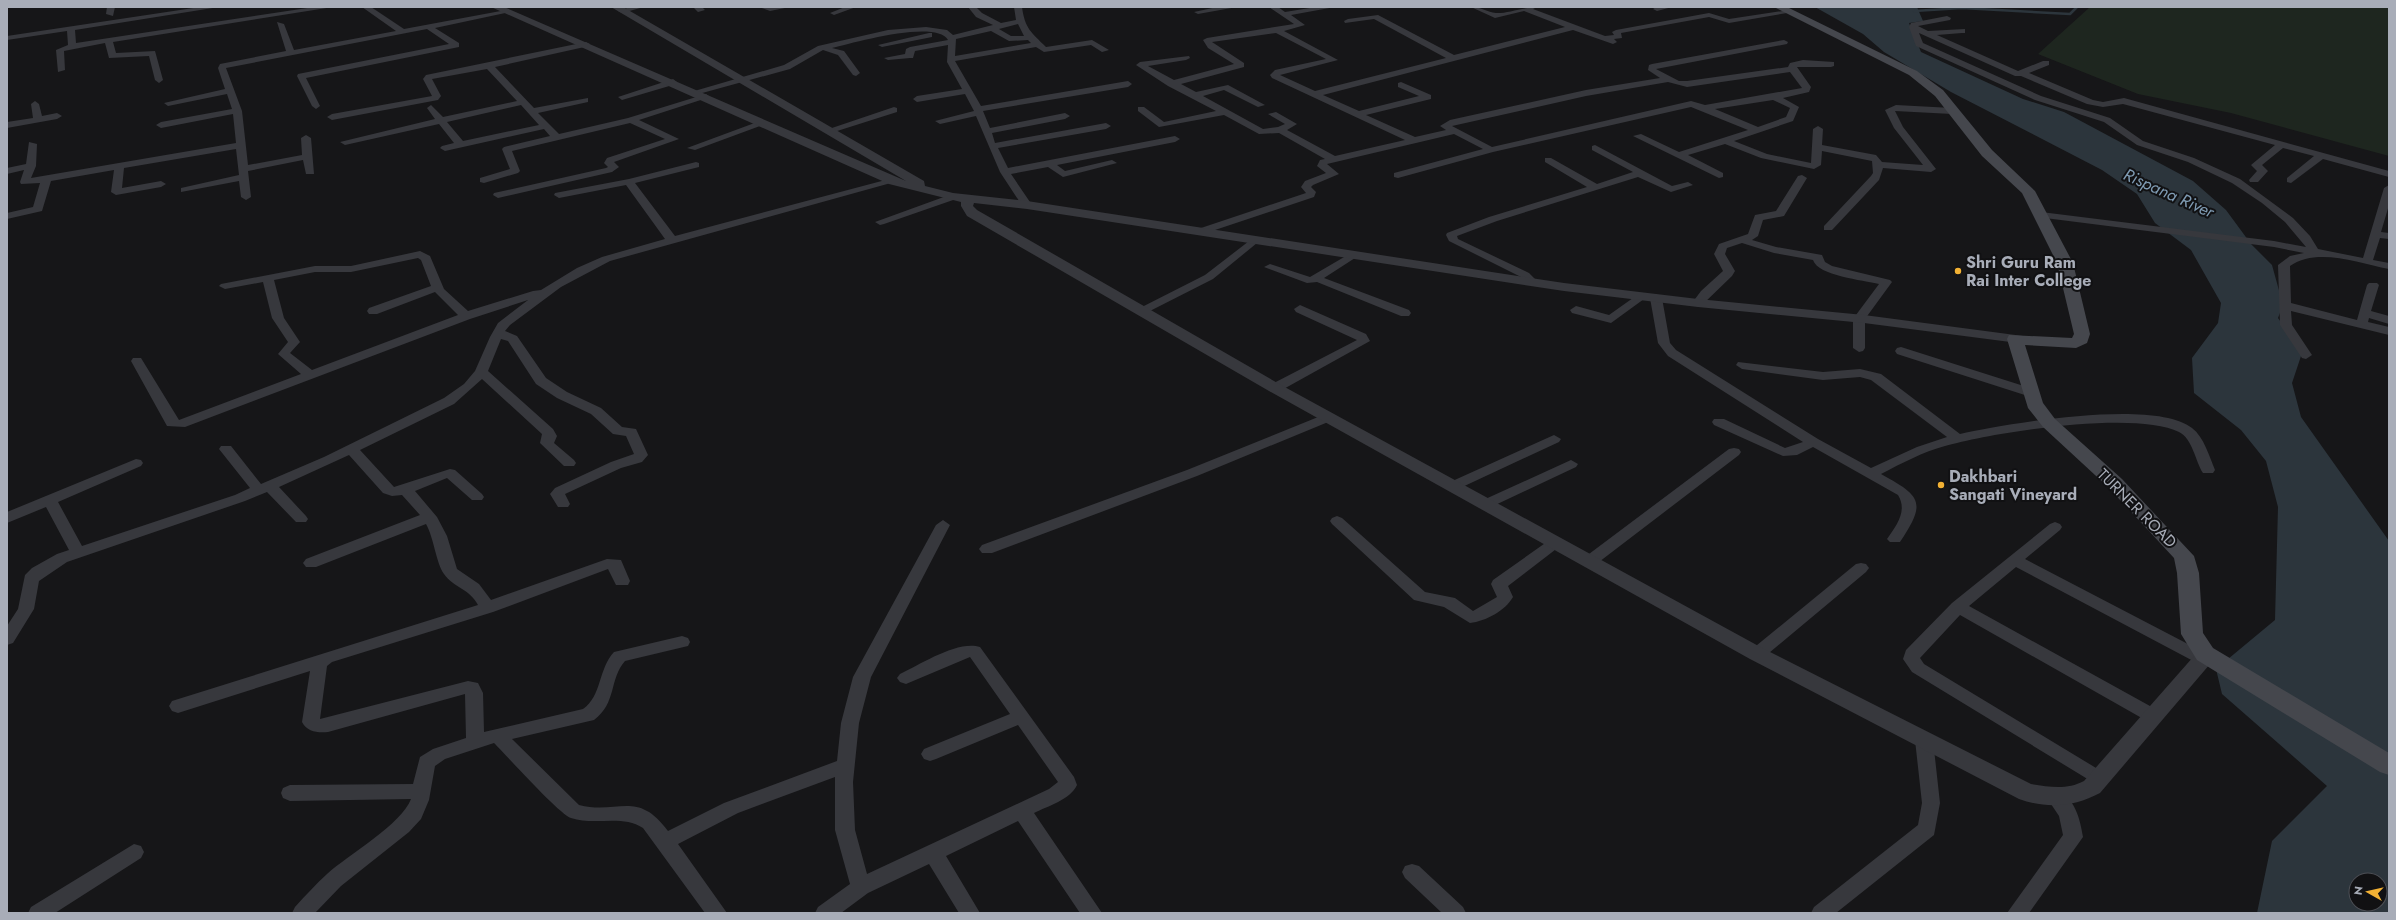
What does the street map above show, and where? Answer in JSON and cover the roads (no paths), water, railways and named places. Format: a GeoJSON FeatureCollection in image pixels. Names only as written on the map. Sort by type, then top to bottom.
{"type":"FeatureCollection","features":[{"type":"Feature","properties":{"kind":"main road"},"geometry":{"type":"LineString","coordinates":[[1784,10],[1913,73],[1939,93],[1952,112],[1987,153],[2028,191],[2065,263],[2082,334],[2081,339],[2076,343],[2018,339]]}},
{"type":"Feature","properties":{"kind":"main road","name":"TURNER ROAD"},"geometry":{"type":"LineString","coordinates":[[2018,339],[2015,339],[2034,404],[2049,423],[2115,483],[2184,556],[2188,572],[2192,634],[2206,657],[2389,765]]}},
{"type":"Feature","properties":{"kind":"street"},"geometry":{"type":"LineString","coordinates":[[7,38],[215,7]]}},
{"type":"Feature","properties":{"kind":"street"},"geometry":{"type":"LineString","coordinates":[[61,70],[60,50],[72,46],[329,7]]}},
{"type":"Feature","properties":{"kind":"street"},"geometry":{"type":"LineString","coordinates":[[366,7],[403,32]]}},
{"type":"Feature","properties":{"kind":"street"},"geometry":{"type":"LineString","coordinates":[[619,9],[640,7]]}},
{"type":"Feature","properties":{"kind":"street"},"geometry":{"type":"LineString","coordinates":[[763,7],[770,9],[786,7]]}},
{"type":"Feature","properties":{"kind":"street"},"geometry":{"type":"LineString","coordinates":[[834,13],[852,7]]}},
{"type":"Feature","properties":{"kind":"street"},"geometry":{"type":"LineString","coordinates":[[972,7],[979,15],[996,27],[1009,39],[1030,37]]}},
{"type":"Feature","properties":{"kind":"street"},"geometry":{"type":"LineString","coordinates":[[1018,7],[1020,21],[1030,37],[1054,58]]}},
{"type":"Feature","properties":{"kind":"street"},"geometry":{"type":"LineString","coordinates":[[1198,12],[1233,7]]}},
{"type":"Feature","properties":{"kind":"street"},"geometry":{"type":"LineString","coordinates":[[1171,84],[1241,65],[1211,46],[1207,40],[1301,25],[1273,7]]}},
{"type":"Feature","properties":{"kind":"street"},"geometry":{"type":"LineString","coordinates":[[1284,14],[1331,7]]}},
{"type":"Feature","properties":{"kind":"street"},"geometry":{"type":"LineString","coordinates":[[1475,7],[1495,16],[1534,7]]}},
{"type":"Feature","properties":{"kind":"street"},"geometry":{"type":"LineString","coordinates":[[1657,9],[1668,7]]}},
{"type":"Feature","properties":{"kind":"street"},"geometry":{"type":"LineString","coordinates":[[246,197],[237,111],[229,91],[222,68],[223,66],[429,27],[499,8],[673,82],[893,181],[936,194],[960,199],[1027,205],[1253,242],[1532,282],[1698,303],[1859,319],[2018,339]]}},
{"type":"Feature","properties":{"kind":"street"},"geometry":{"type":"LineString","coordinates":[[619,9],[671,38],[737,79],[830,130],[936,194]]}},
{"type":"Feature","properties":{"kind":"street"},"geometry":{"type":"LineString","coordinates":[[1525,9],[1614,43]]}},
{"type":"Feature","properties":{"kind":"street"},"geometry":{"type":"LineString","coordinates":[[1604,39],[1618,36],[1616,32],[1707,15],[1729,21],[1784,10]]}},
{"type":"Feature","properties":{"kind":"street"},"geometry":{"type":"LineString","coordinates":[[1348,21],[1375,17],[1453,58]]}},
{"type":"Feature","properties":{"kind":"street"},"geometry":{"type":"LineString","coordinates":[[1913,27],[1917,24],[1946,18]]}},
{"type":"Feature","properties":{"kind":"street"},"geometry":{"type":"LineString","coordinates":[[888,58],[910,56],[909,51],[911,50],[1020,21]]}},
{"type":"Feature","properties":{"kind":"street"},"geometry":{"type":"LineString","coordinates":[[280,24],[291,53]]}},
{"type":"Feature","properties":{"kind":"street"},"geometry":{"type":"LineString","coordinates":[[316,106],[301,76],[456,44],[429,27]]}},
{"type":"Feature","properties":{"kind":"street"},"geometry":{"type":"LineString","coordinates":[[1316,94],[1573,27]]}},
{"type":"Feature","properties":{"kind":"street"},"geometry":{"type":"LineString","coordinates":[[1913,27],[2020,73],[2093,102],[2110,104],[2118,100],[2124,101],[2389,174]]}},
{"type":"Feature","properties":{"kind":"street"},"geometry":{"type":"LineString","coordinates":[[1913,27],[1919,44],[2043,100],[2107,120],[2140,143],[2191,160],[2236,181],[2266,201],[2289,220],[2306,238],[2314,252]]}},
{"type":"Feature","properties":{"kind":"street"},"geometry":{"type":"LineString","coordinates":[[71,29],[72,46]]}},
{"type":"Feature","properties":{"kind":"street"},"geometry":{"type":"LineString","coordinates":[[695,92],[737,79],[787,67],[814,51],[902,29],[926,29],[944,32],[952,40],[951,58],[979,111],[992,146],[1005,172],[1027,205]]}},
{"type":"Feature","properties":{"kind":"street"},"geometry":{"type":"LineString","coordinates":[[1277,30],[1334,59],[1331,62],[1278,72],[1274,75],[1413,140]]}},
{"type":"Feature","properties":{"kind":"street"},"geometry":{"type":"LineString","coordinates":[[1928,34],[1962,31]]}},
{"type":"Feature","properties":{"kind":"street"},"geometry":{"type":"LineString","coordinates":[[882,44],[944,32]]}},
{"type":"Feature","properties":{"kind":"street"},"geometry":{"type":"LineString","coordinates":[[972,33],[988,42],[998,50]]}},
{"type":"Feature","properties":{"kind":"street"},"geometry":{"type":"LineString","coordinates":[[309,58],[442,34]]}},
{"type":"Feature","properties":{"kind":"street"},"geometry":{"type":"LineString","coordinates":[[109,41],[112,56],[152,53],[159,80]]}},
{"type":"Feature","properties":{"kind":"street"},"geometry":{"type":"LineString","coordinates":[[1044,50],[1092,42],[1105,50]]}},
{"type":"Feature","properties":{"kind":"street"},"geometry":{"type":"LineString","coordinates":[[1784,42],[1652,67],[1652,70],[1677,83],[1687,84],[1792,69]]}},
{"type":"Feature","properties":{"kind":"street"},"geometry":{"type":"LineString","coordinates":[[332,117],[435,98],[437,96],[427,78],[489,66],[586,44]]}},
{"type":"Feature","properties":{"kind":"street"},"geometry":{"type":"LineString","coordinates":[[951,58],[1037,44]]}},
{"type":"Feature","properties":{"kind":"street"},"geometry":{"type":"LineString","coordinates":[[824,48],[841,53],[856,73]]}},
{"type":"Feature","properties":{"kind":"street"},"geometry":{"type":"LineString","coordinates":[[1186,58],[1140,66],[1262,132],[1280,130],[1292,124],[1273,114]]}},
{"type":"Feature","properties":{"kind":"street"},"geometry":{"type":"LineString","coordinates":[[1792,69],[1793,65],[1803,62],[1831,64]]}},
{"type":"Feature","properties":{"kind":"street"},"geometry":{"type":"LineString","coordinates":[[1992,77],[2020,73],[2046,63]]}},
{"type":"Feature","properties":{"kind":"street"},"geometry":{"type":"LineString","coordinates":[[489,66],[534,111],[557,138]]}},
{"type":"Feature","properties":{"kind":"street"},"geometry":{"type":"LineString","coordinates":[[1705,108],[1806,90],[1807,87],[1792,69]]}},
{"type":"Feature","properties":{"kind":"street"},"geometry":{"type":"LineString","coordinates":[[1491,150],[1446,127],[1446,124],[1586,92],[1669,79]]}},
{"type":"Feature","properties":{"kind":"street"},"geometry":{"type":"LineString","coordinates":[[622,97],[673,82]]}},
{"type":"Feature","properties":{"kind":"street"},"geometry":{"type":"LineString","coordinates":[[940,121],[979,111],[1128,84]]}},
{"type":"Feature","properties":{"kind":"street"},"geometry":{"type":"LineString","coordinates":[[1359,114],[1428,97],[1401,85]]}},
{"type":"Feature","properties":{"kind":"street"},"geometry":{"type":"LineString","coordinates":[[1193,96],[1225,87],[1261,105]]}},
{"type":"Feature","properties":{"kind":"street"},"geometry":{"type":"LineString","coordinates":[[168,103],[229,91]]}},
{"type":"Feature","properties":{"kind":"street"},"geometry":{"type":"LineString","coordinates":[[917,99],[968,91]]}},
{"type":"Feature","properties":{"kind":"street"},"geometry":{"type":"LineString","coordinates":[[1680,156],[1726,142],[1790,119],[1796,110],[1791,105],[1774,96]]}},
{"type":"Feature","properties":{"kind":"street"},"geometry":{"type":"LineString","coordinates":[[484,180],[515,172],[507,150],[631,120],[706,97]]}},
{"type":"Feature","properties":{"kind":"street"},"geometry":{"type":"LineString","coordinates":[[534,111],[585,100]]}},
{"type":"Feature","properties":{"kind":"street"},"geometry":{"type":"LineString","coordinates":[[345,142],[525,102]]}},
{"type":"Feature","properties":{"kind":"street"},"geometry":{"type":"LineString","coordinates":[[36,104],[38,119]]}},
{"type":"Feature","properties":{"kind":"street"},"geometry":{"type":"LineString","coordinates":[[1398,175],[1491,150],[1691,104],[1705,108],[1758,131]]}},
{"type":"Feature","properties":{"kind":"street"},"geometry":{"type":"LineString","coordinates":[[432,108],[461,145]]}},
{"type":"Feature","properties":{"kind":"street"},"geometry":{"type":"LineString","coordinates":[[1878,165],[1931,169],[1899,128],[1890,111],[1892,108],[1952,112]]}},
{"type":"Feature","properties":{"kind":"street"},"geometry":{"type":"LineString","coordinates":[[1141,109],[1162,125],[1223,112]]}},
{"type":"Feature","properties":{"kind":"street"},"geometry":{"type":"LineString","coordinates":[[830,130],[894,110]]}},
{"type":"Feature","properties":{"kind":"street"},"geometry":{"type":"LineString","coordinates":[[161,125],[237,111]]}},
{"type":"Feature","properties":{"kind":"street"},"geometry":{"type":"LineString","coordinates":[[7,125],[57,116]]}},
{"type":"Feature","properties":{"kind":"street"},"geometry":{"type":"LineString","coordinates":[[987,131],[1065,116]]}},
{"type":"Feature","properties":{"kind":"street"},"geometry":{"type":"LineString","coordinates":[[498,195],[609,170],[614,167],[609,162],[610,160],[674,139],[631,120]]}},
{"type":"Feature","properties":{"kind":"street"},"geometry":{"type":"LineString","coordinates":[[692,148],[764,123]]}},
{"type":"Feature","properties":{"kind":"street"},"geometry":{"type":"LineString","coordinates":[[445,148],[547,126]]}},
{"type":"Feature","properties":{"kind":"street"},"geometry":{"type":"LineString","coordinates":[[992,146],[1106,126]]}},
{"type":"Feature","properties":{"kind":"street"},"geometry":{"type":"LineString","coordinates":[[1726,142],[1764,156],[1814,166],[1816,165],[1818,129]]}},
{"type":"Feature","properties":{"kind":"street"},"geometry":{"type":"LineString","coordinates":[[1280,130],[1333,159]]}},
{"type":"Feature","properties":{"kind":"street"},"geometry":{"type":"LineString","coordinates":[[1199,232],[1310,196],[1311,192],[1306,187],[1308,183],[1334,174],[1321,164],[1333,159],[1455,131]]}},
{"type":"Feature","properties":{"kind":"street"},"geometry":{"type":"LineString","coordinates":[[1638,136],[1719,175]]}},
{"type":"Feature","properties":{"kind":"street"},"geometry":{"type":"LineString","coordinates":[[306,138],[307,158],[310,172]]}},
{"type":"Feature","properties":{"kind":"street"},"geometry":{"type":"LineString","coordinates":[[1005,172],[1048,162],[1175,139]]}},
{"type":"Feature","properties":{"kind":"street"},"geometry":{"type":"LineString","coordinates":[[32,144],[31,166],[25,182],[46,180],[240,145]]}},
{"type":"Feature","properties":{"kind":"street"},"geometry":{"type":"LineString","coordinates":[[2254,180],[2263,171],[2256,165],[2281,145]]}},
{"type":"Feature","properties":{"kind":"street"},"geometry":{"type":"LineString","coordinates":[[1817,147],[1873,157],[1877,160],[1878,165],[1878,173],[1875,178],[1828,228]]}},
{"type":"Feature","properties":{"kind":"street"},"geometry":{"type":"LineString","coordinates":[[1596,148],[1671,188],[1688,186]]}},
{"type":"Feature","properties":{"kind":"street"},"geometry":{"type":"LineString","coordinates":[[2291,180],[2321,156]]}},
{"type":"Feature","properties":{"kind":"street"},"geometry":{"type":"LineString","coordinates":[[185,190],[244,173],[307,158]]}},
{"type":"Feature","properties":{"kind":"street"},"geometry":{"type":"LineString","coordinates":[[1548,160],[1597,188]]}},
{"type":"Feature","properties":{"kind":"street"},"geometry":{"type":"LineString","coordinates":[[1048,162],[1063,174],[1112,163]]}},
{"type":"Feature","properties":{"kind":"street"},"geometry":{"type":"LineString","coordinates":[[559,195],[629,182],[696,165]]}},
{"type":"Feature","properties":{"kind":"street"},"geometry":{"type":"LineString","coordinates":[[7,171],[31,166]]}},
{"type":"Feature","properties":{"kind":"street"},"geometry":{"type":"LineString","coordinates":[[119,167],[116,192],[161,184]]}},
{"type":"Feature","properties":{"kind":"street"},"geometry":{"type":"LineString","coordinates":[[1532,282],[1525,275],[1454,241],[1451,235],[1494,219],[1643,174]]}},
{"type":"Feature","properties":{"kind":"street"},"geometry":{"type":"LineString","coordinates":[[1698,303],[1702,296],[1723,280],[1729,271],[1728,266],[1719,256],[1719,251],[1723,246],[1753,236],[1759,217],[1776,216],[1783,211],[1802,178]]}},
{"type":"Feature","properties":{"kind":"street"},"geometry":{"type":"LineString","coordinates":[[7,216],[38,209],[46,180]]}},
{"type":"Feature","properties":{"kind":"street"},"geometry":{"type":"LineString","coordinates":[[7,639],[26,609],[30,579],[50,564],[78,553],[158,527],[264,487],[350,449],[449,401],[464,391],[481,371],[498,333],[504,324],[545,291],[604,259],[893,181]]}},
{"type":"Feature","properties":{"kind":"street"},"geometry":{"type":"LineString","coordinates":[[629,182],[672,240]]}},
{"type":"Feature","properties":{"kind":"street"},"geometry":{"type":"LineString","coordinates":[[2368,262],[2376,234],[2386,208],[2389,188]]}},
{"type":"Feature","properties":{"kind":"street"},"geometry":{"type":"LineString","coordinates":[[880,222],[960,199]]}},
{"type":"Feature","properties":{"kind":"street"},"geometry":{"type":"LineString","coordinates":[[960,199],[972,213],[1275,388],[1758,654],[2027,794],[2056,798],[2079,795],[2092,787],[2206,657],[2014,560]]}},
{"type":"Feature","properties":{"kind":"street"},"geometry":{"type":"LineString","coordinates":[[2041,215],[2250,241],[2389,266]]}},
{"type":"Feature","properties":{"kind":"street"},"geometry":{"type":"LineString","coordinates":[[2376,234],[2389,236]]}},
{"type":"Feature","properties":{"kind":"street"},"geometry":{"type":"LineString","coordinates":[[1742,240],[1774,250],[1818,257],[1820,264],[1828,270],[1886,282],[1859,319],[1859,348]]}},
{"type":"Feature","properties":{"kind":"street"},"geometry":{"type":"LineString","coordinates":[[1142,310],[1209,277],[1253,242]]}},
{"type":"Feature","properties":{"kind":"street"},"geometry":{"type":"LineString","coordinates":[[225,286],[315,269],[351,269],[420,254],[426,258],[431,278],[436,288],[466,316]]}},
{"type":"Feature","properties":{"kind":"street"},"geometry":{"type":"LineString","coordinates":[[2306,355],[2286,325],[2287,306],[2284,265],[2288,261],[2303,256],[2326,254]]}},
{"type":"Feature","properties":{"kind":"street"},"geometry":{"type":"LineString","coordinates":[[1270,267],[1308,281],[1318,279],[1351,256]]}},
{"type":"Feature","properties":{"kind":"street"},"geometry":{"type":"LineString","coordinates":[[267,277],[278,318],[294,342],[284,352],[284,354],[311,375]]}},
{"type":"Feature","properties":{"kind":"street"},"geometry":{"type":"LineString","coordinates":[[1318,279],[1405,313]]}},
{"type":"Feature","properties":{"kind":"street"},"geometry":{"type":"LineString","coordinates":[[2363,318],[2373,285]]}},
{"type":"Feature","properties":{"kind":"street"},"geometry":{"type":"LineString","coordinates":[[373,311],[436,288]]}},
{"type":"Feature","properties":{"kind":"street"},"geometry":{"type":"LineString","coordinates":[[136,361],[175,424],[186,423],[466,316],[545,291]]}},
{"type":"Feature","properties":{"kind":"street"},"geometry":{"type":"LineString","coordinates":[[1576,310],[1610,319],[1640,296]]}},
{"type":"Feature","properties":{"kind":"street"},"geometry":{"type":"LineString","coordinates":[[1656,298],[1664,343],[1672,352],[1813,442],[1895,486],[1908,498],[1910,506],[1908,517],[1895,539]]}},
{"type":"Feature","properties":{"kind":"street"},"geometry":{"type":"LineString","coordinates":[[2287,306],[2363,318],[2389,320]]}},
{"type":"Feature","properties":{"kind":"street"},"geometry":{"type":"LineString","coordinates":[[1275,388],[1364,340],[1362,337],[1300,309]]}},
{"type":"Feature","properties":{"kind":"street"},"geometry":{"type":"LineString","coordinates":[[2363,318],[2389,331]]}},
{"type":"Feature","properties":{"kind":"street"},"geometry":{"type":"LineString","coordinates":[[498,333],[513,339],[534,373],[541,381],[562,395],[596,411],[618,431],[631,432],[639,451],[640,455],[636,459],[616,465],[560,491],[556,494],[557,498],[563,504]]}},
{"type":"Feature","properties":{"kind":"street"},"geometry":{"type":"LineString","coordinates":[[1901,351],[1944,363],[2000,384],[2032,393]]}},
{"type":"Feature","properties":{"kind":"street"},"geometry":{"type":"LineString","coordinates":[[1742,365],[1823,376],[1860,373],[1876,377],[1958,439]]}},
{"type":"Feature","properties":{"kind":"street"},"geometry":{"type":"LineString","coordinates":[[481,371],[548,432],[550,436],[547,443],[549,446],[569,463]]}},
{"type":"Feature","properties":{"kind":"street"},"geometry":{"type":"LineString","coordinates":[[987,549],[1192,473],[1328,417]]}},
{"type":"Feature","properties":{"kind":"street"},"geometry":{"type":"LineString","coordinates":[[1871,474],[1916,451],[1987,432],[2049,423],[2132,420],[2161,421],[2172,424],[2190,433],[2208,470]]}},
{"type":"Feature","properties":{"kind":"street"},"geometry":{"type":"LineString","coordinates":[[1719,422],[1783,452],[1792,452],[1813,442]]}},
{"type":"Feature","properties":{"kind":"street"},"geometry":{"type":"LineString","coordinates":[[1453,486],[1554,439]]}},
{"type":"Feature","properties":{"kind":"street"},"geometry":{"type":"LineString","coordinates":[[350,449],[388,490],[392,492],[405,490],[443,474],[450,473],[477,497]]}},
{"type":"Feature","properties":{"kind":"street"},"geometry":{"type":"LineString","coordinates":[[226,450],[264,487],[301,519]]}},
{"type":"Feature","properties":{"kind":"street"},"geometry":{"type":"LineString","coordinates":[[1590,561],[1734,452]]}},
{"type":"Feature","properties":{"kind":"street"},"geometry":{"type":"LineString","coordinates":[[7,518],[136,463]]}},
{"type":"Feature","properties":{"kind":"street"},"geometry":{"type":"LineString","coordinates":[[1486,504],[1571,464]]}},
{"type":"Feature","properties":{"kind":"street"},"geometry":{"type":"LineString","coordinates":[[405,490],[420,504],[430,517],[450,571],[454,576],[476,588],[482,594],[487,608]]}},
{"type":"Feature","properties":{"kind":"street"},"geometry":{"type":"LineString","coordinates":[[51,499],[50,501],[78,553]]}},
{"type":"Feature","properties":{"kind":"street"},"geometry":{"type":"LineString","coordinates":[[311,563],[430,517]]}},
{"type":"Feature","properties":{"kind":"street"},"geometry":{"type":"LineString","coordinates":[[1337,521],[1420,596],[1449,602],[1470,616],[1478,616],[1502,601],[1505,598],[1499,584],[1556,542]]}},
{"type":"Feature","properties":{"kind":"street"},"geometry":{"type":"LineString","coordinates":[[861,887],[845,830],[846,765],[850,723],[862,677],[887,627],[943,525]]}},
{"type":"Feature","properties":{"kind":"street"},"geometry":{"type":"LineString","coordinates":[[2055,527],[1958,607],[1912,654],[1912,662],[2099,779]]}},
{"type":"Feature","properties":{"kind":"street"},"geometry":{"type":"LineString","coordinates":[[178,706],[322,661],[328,657],[487,608],[607,564],[616,564],[622,581]]}},
{"type":"Feature","properties":{"kind":"street"},"geometry":{"type":"LineString","coordinates":[[1758,654],[1861,568]]}},
{"type":"Feature","properties":{"kind":"street"},"geometry":{"type":"LineString","coordinates":[[1958,607],[2153,716]]}},
{"type":"Feature","properties":{"kind":"street"},"geometry":{"type":"LineString","coordinates":[[302,913],[334,880],[402,826],[414,813],[421,791],[426,762],[439,754],[497,735],[588,715],[599,707],[614,663],[620,656],[682,642]]}},
{"type":"Feature","properties":{"kind":"street"},"geometry":{"type":"LineString","coordinates":[[825,913],[861,887],[1022,811],[1063,790],[1068,785],[1065,777],[974,651],[962,652],[906,678]]}},
{"type":"Feature","properties":{"kind":"street"},"geometry":{"type":"LineString","coordinates":[[322,661],[319,664],[311,722],[313,725],[328,725],[468,687],[472,688],[474,693],[475,742]]}},
{"type":"Feature","properties":{"kind":"street"},"geometry":{"type":"LineString","coordinates":[[930,754],[1022,716]]}},
{"type":"Feature","properties":{"kind":"street"},"geometry":{"type":"LineString","coordinates":[[497,735],[573,811],[585,815],[599,816],[631,812],[642,815],[650,822],[716,913]]}},
{"type":"Feature","properties":{"kind":"street"},"geometry":{"type":"LineString","coordinates":[[1820,913],[1910,844],[1927,828],[1931,803],[1924,740]]}},
{"type":"Feature","properties":{"kind":"street"},"geometry":{"type":"LineString","coordinates":[[664,842],[731,808],[846,765]]}},
{"type":"Feature","properties":{"kind":"street"},"geometry":{"type":"LineString","coordinates":[[290,793],[421,791]]}},
{"type":"Feature","properties":{"kind":"street"},"geometry":{"type":"LineString","coordinates":[[2017,913],[2073,837],[2071,816],[2065,806],[2056,798]]}},
{"type":"Feature","properties":{"kind":"street"},"geometry":{"type":"LineString","coordinates":[[1022,811],[1092,913]]}},
{"type":"Feature","properties":{"kind":"street"},"geometry":{"type":"LineString","coordinates":[[38,913],[134,852]]}},
{"type":"Feature","properties":{"kind":"street"},"geometry":{"type":"LineString","coordinates":[[934,852],[970,913]]}},
{"type":"Feature","properties":{"kind":"street"},"geometry":{"type":"LineString","coordinates":[[1412,872],[1456,913]]}},
{"type":"Feature","properties":{"kind":"water","name":"Rispana River"},"geometry":{"type":"Polygon","coordinates":[[[1815,7],[1917,7],[1923,21],[1909,23],[1921,52],[2023,99],[2064,112],[2193,181],[2226,210],[2251,244],[2272,265],[2283,305],[2278,318],[2302,353],[2292,383],[2301,417],[2389,541],[2389,913],[2257,913],[2272,841],[2327,786],[2222,694],[2216,669],[2275,620],[2278,507],[2266,461],[2241,430],[2194,393],[2192,358],[2218,323],[2221,303],[2191,250],[2155,223],[2137,194],[2102,170],[1951,92],[1884,52],[1863,34],[1815,7]]]}},
{"type":"Feature","properties":{"kind":"waterway"},"geometry":{"type":"LineString","coordinates":[[1914,11],[1962,8],[2070,14],[2077,7]]}},
{"type":"Feature","properties":{"kind":"place","name":"Shri Guru Ram Rai Inter College"},"geometry":{"type":"Point","coordinates":[1958,271]}},
{"type":"Feature","properties":{"kind":"place","name":"Dakhbari Sangati Vineyard"},"geometry":{"type":"Point","coordinates":[1941,485]}}]}
